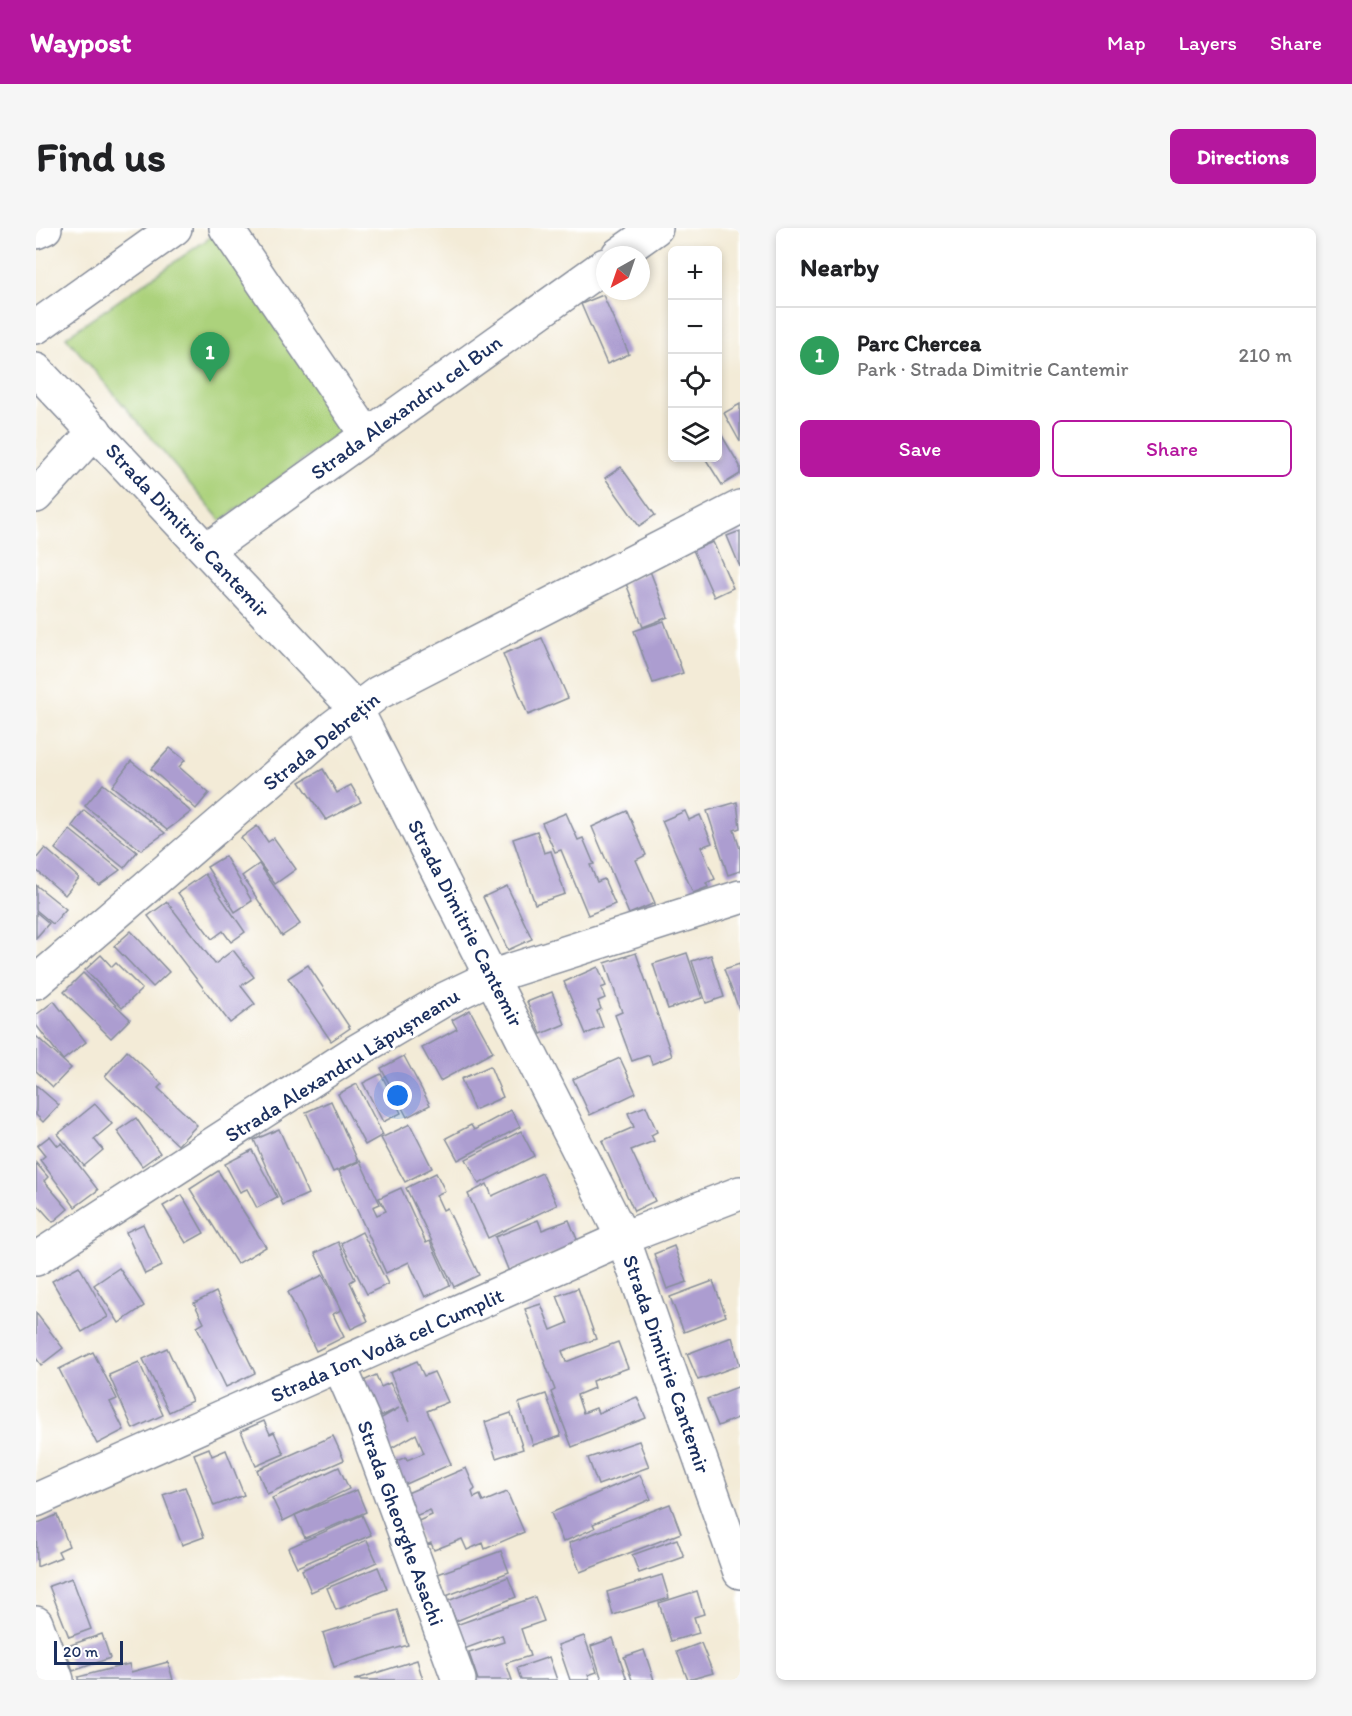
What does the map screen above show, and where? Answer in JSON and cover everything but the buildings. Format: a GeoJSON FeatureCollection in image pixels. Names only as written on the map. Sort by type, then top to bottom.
{"type":"FeatureCollection","features":[{"type":"Feature","properties":{"kind":"street"},"geometry":{"type":"LineString","coordinates":[[36,232],[45,228]]}},
{"type":"Feature","properties":{"kind":"street"},"geometry":{"type":"LineString","coordinates":[[36,327],[175,228]]}},
{"type":"Feature","properties":{"kind":"street"},"geometry":{"type":"LineString","coordinates":[[226,228],[366,434]]}},
{"type":"Feature","properties":{"kind":"street"},"geometry":{"type":"LineString","coordinates":[[631,246],[656,228]]}},
{"type":"Feature","properties":{"kind":"street","name":"Strada Alexandru cel Bun"},"geometry":{"type":"LineString","coordinates":[[207,550],[596,271]]}},
{"type":"Feature","properties":{"kind":"street","name":"Strada Dimitrie Cantemir"},"geometry":{"type":"LineString","coordinates":[[36,370],[356,709],[493,976],[623,1238],[740,1572]]}},
{"type":"Feature","properties":{"kind":"street"},"geometry":{"type":"LineString","coordinates":[[36,496],[95,431]]}},
{"type":"Feature","properties":{"kind":"street","name":"Strada Debrețin"},"geometry":{"type":"LineString","coordinates":[[36,982],[356,709],[378,693],[740,507]]}},
{"type":"Feature","properties":{"kind":"street","name":"Strada Alexandru Lăpușneanu"},"geometry":{"type":"LineString","coordinates":[[36,1259],[355,1052],[445,999],[493,976],[740,897]]}},
{"type":"Feature","properties":{"kind":"street","name":"Strada Ion Vodă cel Cumplit"},"geometry":{"type":"LineString","coordinates":[[36,1500],[340,1367],[623,1238],[740,1193]]}},
{"type":"Feature","properties":{"kind":"street","name":"Strada Gheorghe Asachi"},"geometry":{"type":"LineString","coordinates":[[340,1367],[364,1422],[459,1680]]}},
{"type":"Feature","properties":{"kind":"street"},"geometry":{"type":"LineString","coordinates":[[36,1623],[57,1680]]}},
{"type":"Feature","properties":{"kind":"green space"},"geometry":{"type":"Polygon","coordinates":[[[215,234],[347,427],[221,521],[66,337],[215,234]]]}},
{"type":"Feature","properties":{"kind":"place","name":"Parc Chercea"},"geometry":{"type":"Point","coordinates":[210,382]}}]}
